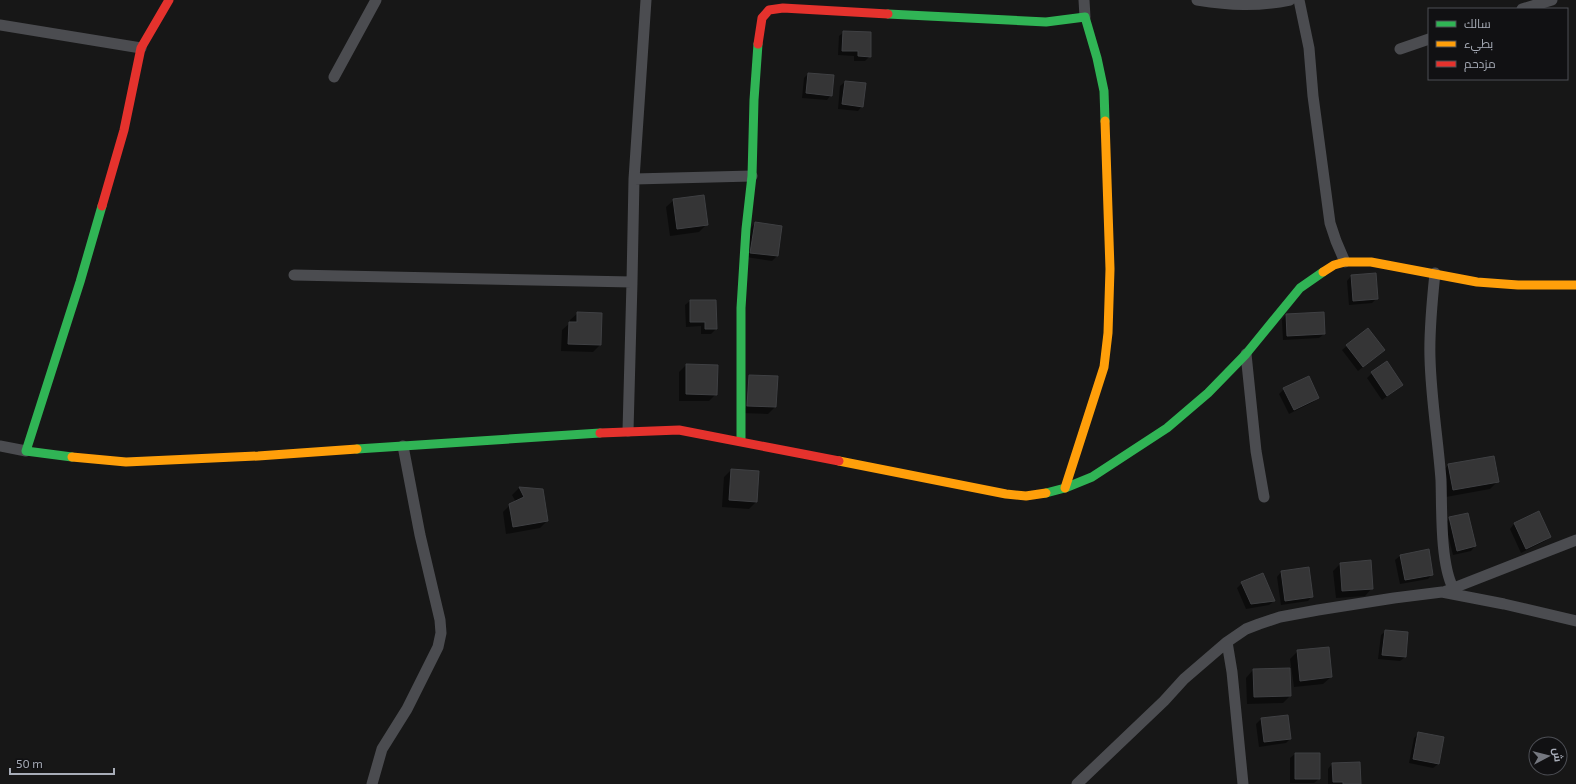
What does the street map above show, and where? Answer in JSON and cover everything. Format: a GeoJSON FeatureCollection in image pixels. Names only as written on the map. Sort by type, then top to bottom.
{"type":"FeatureCollection","features":[{"type":"Feature","properties":{"kind":"street"},"geometry":{"type":"LineString","coordinates":[[26,451],[80,282],[124,130],[141,48],[169,0]]}},
{"type":"Feature","properties":{"kind":"street"},"geometry":{"type":"LineString","coordinates":[[334,77],[376,0]]}},
{"type":"Feature","properties":{"kind":"street"},"geometry":{"type":"LineString","coordinates":[[628,431],[634,179],[646,0]]}},
{"type":"Feature","properties":{"kind":"street"},"geometry":{"type":"LineString","coordinates":[[1065,488],[1104,367],[1110,291],[1104,91],[1097,58],[1085,17],[1084,0]]}},
{"type":"Feature","properties":{"kind":"street"},"geometry":{"type":"LineString","coordinates":[[1197,0],[1245,6],[1290,0]]}},
{"type":"Feature","properties":{"kind":"street"},"geometry":{"type":"LineString","coordinates":[[1298,0],[1309,48],[1313,96],[1330,224],[1345,262]]}},
{"type":"Feature","properties":{"kind":"street"},"geometry":{"type":"LineString","coordinates":[[1525,8],[1552,0]]}},
{"type":"Feature","properties":{"kind":"street"},"geometry":{"type":"LineString","coordinates":[[741,441],[741,308],[746,229],[752,176],[754,100],[758,36],[762,18],[769,10],[783,8],[1046,22],[1085,17]]}},
{"type":"Feature","properties":{"kind":"street"},"geometry":{"type":"LineString","coordinates":[[0,25],[141,48]]}},
{"type":"Feature","properties":{"kind":"street"},"geometry":{"type":"LineString","coordinates":[[1400,49],[1428,39]]}},
{"type":"Feature","properties":{"kind":"street"},"geometry":{"type":"LineString","coordinates":[[634,179],[752,176]]}},
{"type":"Feature","properties":{"kind":"street"},"geometry":{"type":"LineString","coordinates":[[0,446],[56,456],[126,462],[258,456],[558,435],[679,430],[1006,494],[1026,496],[1040,495],[1065,488],[1092,477],[1167,428],[1208,393],[1246,354],[1272,320],[1300,288],[1322,272],[1345,262],[1371,262],[1477,282],[1518,285],[1576,286]]}},
{"type":"Feature","properties":{"kind":"street"},"geometry":{"type":"LineString","coordinates":[[1435,273],[1430,320],[1430,360],[1439,452],[1445,552],[1448,574],[1453,588]]}},
{"type":"Feature","properties":{"kind":"street"},"geometry":{"type":"LineString","coordinates":[[294,275],[632,282]]}},
{"type":"Feature","properties":{"kind":"street"},"geometry":{"type":"LineString","coordinates":[[1246,354],[1256,451],[1264,497]]}},
{"type":"Feature","properties":{"kind":"street"},"geometry":{"type":"LineString","coordinates":[[372,784],[382,749],[407,709],[428,670],[438,647],[441,633],[440,620],[420,535],[403,446]]}},
{"type":"Feature","properties":{"kind":"street"},"geometry":{"type":"LineString","coordinates":[[1077,784],[1164,701],[1184,679],[1227,642],[1246,629],[1280,617],[1394,598],[1442,592],[1576,540]]}},
{"type":"Feature","properties":{"kind":"street"},"geometry":{"type":"LineString","coordinates":[[1442,592],[1504,604],[1576,621]]}},
{"type":"Feature","properties":{"kind":"street"},"geometry":{"type":"LineString","coordinates":[[1227,642],[1232,672],[1243,784]]}},
{"type":"Feature","properties":{"kind":"building"},"geometry":{"type":"Polygon","coordinates":[[[843,31],[871,32],[871,57],[858,56],[858,51],[842,51],[843,31]]]}},
{"type":"Feature","properties":{"kind":"building"},"geometry":{"type":"Polygon","coordinates":[[[808,73],[834,75],[832,96],[806,93],[808,73]]]}},
{"type":"Feature","properties":{"kind":"building"},"geometry":{"type":"Polygon","coordinates":[[[845,81],[866,83],[863,107],[842,104],[845,81]]]}},
{"type":"Feature","properties":{"kind":"building"},"geometry":{"type":"Polygon","coordinates":[[[704,195],[708,225],[677,229],[673,199],[704,195]]]}},
{"type":"Feature","properties":{"kind":"building"},"geometry":{"type":"Polygon","coordinates":[[[755,222],[782,226],[778,256],[750,253],[755,222]]]}},
{"type":"Feature","properties":{"kind":"building"},"geometry":{"type":"Polygon","coordinates":[[[1376,273],[1378,299],[1353,301],[1351,275],[1376,273]]]}},
{"type":"Feature","properties":{"kind":"building"},"geometry":{"type":"Polygon","coordinates":[[[690,300],[716,300],[717,329],[705,329],[705,322],[690,322],[690,300]]]}},
{"type":"Feature","properties":{"kind":"building"},"geometry":{"type":"Polygon","coordinates":[[[577,312],[602,313],[601,345],[568,344],[569,322],[577,322],[577,312]]]}},
{"type":"Feature","properties":{"kind":"building"},"geometry":{"type":"Polygon","coordinates":[[[1324,312],[1325,334],[1287,336],[1286,314],[1324,312]]]}},
{"type":"Feature","properties":{"kind":"building"},"geometry":{"type":"Polygon","coordinates":[[[1368,328],[1385,350],[1363,367],[1346,345],[1368,328]]]}},
{"type":"Feature","properties":{"kind":"building"},"geometry":{"type":"Polygon","coordinates":[[[1387,361],[1403,385],[1387,396],[1371,372],[1387,361]]]}},
{"type":"Feature","properties":{"kind":"building"},"geometry":{"type":"Polygon","coordinates":[[[686,364],[718,365],[717,395],[686,394],[686,364]]]}},
{"type":"Feature","properties":{"kind":"building"},"geometry":{"type":"Polygon","coordinates":[[[749,375],[778,376],[776,407],[747,406],[749,375]]]}},
{"type":"Feature","properties":{"kind":"building"},"geometry":{"type":"Polygon","coordinates":[[[1309,376],[1319,398],[1294,410],[1283,388],[1309,376]]]}},
{"type":"Feature","properties":{"kind":"building"},"geometry":{"type":"Polygon","coordinates":[[[1494,456],[1499,482],[1453,490],[1448,464],[1494,456]]]}},
{"type":"Feature","properties":{"kind":"building"},"geometry":{"type":"Polygon","coordinates":[[[731,469],[759,471],[757,502],[729,500],[731,469]]]}},
{"type":"Feature","properties":{"kind":"building"},"geometry":{"type":"Polygon","coordinates":[[[519,487],[543,489],[548,521],[513,527],[509,504],[524,497],[519,487]]]}},
{"type":"Feature","properties":{"kind":"building"},"geometry":{"type":"Polygon","coordinates":[[[1539,511],[1551,537],[1526,549],[1514,523],[1539,511]]]}},
{"type":"Feature","properties":{"kind":"building"},"geometry":{"type":"Polygon","coordinates":[[[1468,513],[1476,546],[1457,551],[1449,517],[1468,513]]]}},
{"type":"Feature","properties":{"kind":"building"},"geometry":{"type":"Polygon","coordinates":[[[1429,549],[1433,575],[1405,580],[1400,555],[1429,549]]]}},
{"type":"Feature","properties":{"kind":"building"},"geometry":{"type":"Polygon","coordinates":[[[1371,560],[1373,589],[1342,591],[1340,563],[1371,560]]]}},
{"type":"Feature","properties":{"kind":"building"},"geometry":{"type":"Polygon","coordinates":[[[1309,567],[1313,597],[1285,601],[1281,571],[1309,567]]]}},
{"type":"Feature","properties":{"kind":"building"},"geometry":{"type":"Polygon","coordinates":[[[1263,573],[1275,601],[1251,604],[1241,582],[1263,573]]]}},
{"type":"Feature","properties":{"kind":"building"},"geometry":{"type":"Polygon","coordinates":[[[1385,630],[1408,632],[1406,657],[1382,655],[1385,630]]]}},
{"type":"Feature","properties":{"kind":"building"},"geometry":{"type":"Polygon","coordinates":[[[1329,647],[1332,677],[1300,681],[1297,650],[1329,647]]]}},
{"type":"Feature","properties":{"kind":"building"},"geometry":{"type":"Polygon","coordinates":[[[1290,668],[1291,696],[1254,697],[1253,669],[1290,668]]]}},
{"type":"Feature","properties":{"kind":"building"},"geometry":{"type":"Polygon","coordinates":[[[1288,715],[1291,739],[1264,742],[1261,718],[1288,715]]]}},
{"type":"Feature","properties":{"kind":"building"},"geometry":{"type":"Polygon","coordinates":[[[1418,732],[1444,737],[1439,764],[1413,759],[1418,732]]]}},
{"type":"Feature","properties":{"kind":"building"},"geometry":{"type":"Polygon","coordinates":[[[1295,753],[1320,753],[1320,779],[1295,779],[1295,753]]]}},
{"type":"Feature","properties":{"kind":"building"},"geometry":{"type":"Polygon","coordinates":[[[1360,762],[1361,784],[1343,784],[1343,782],[1333,782],[1332,763],[1360,762]]]}},
{"type":"Feature","properties":{"kind":"traffic: fast"},"geometry":{"type":"LineString","coordinates":[[888,14],[1046,22],[1085,17],[1097,58],[1104,91],[1105,121]]}},
{"type":"Feature","properties":{"kind":"traffic: fast"},"geometry":{"type":"LineString","coordinates":[[741,441],[741,308],[746,229],[752,176],[754,100],[758,44]]}},
{"type":"Feature","properties":{"kind":"traffic: fast"},"geometry":{"type":"LineString","coordinates":[[72,457],[26,451],[80,282],[102,206]]}},
{"type":"Feature","properties":{"kind":"traffic: fast"},"geometry":{"type":"LineString","coordinates":[[1046,493],[1065,488],[1092,477],[1167,428],[1208,393],[1246,354],[1300,288],[1323,272]]}},
{"type":"Feature","properties":{"kind":"traffic: fast"},"geometry":{"type":"LineString","coordinates":[[357,449],[600,433]]}},
{"type":"Feature","properties":{"kind":"traffic: slow"},"geometry":{"type":"LineString","coordinates":[[1065,488],[1104,367],[1108,333],[1110,269],[1105,121]]}},
{"type":"Feature","properties":{"kind":"traffic: slow"},"geometry":{"type":"LineString","coordinates":[[1323,272],[1334,265],[1345,262],[1371,262],[1477,282],[1518,285],[1576,285]]}},
{"type":"Feature","properties":{"kind":"traffic: slow"},"geometry":{"type":"LineString","coordinates":[[72,457],[126,462],[258,456],[357,449]]}},
{"type":"Feature","properties":{"kind":"traffic: slow"},"geometry":{"type":"LineString","coordinates":[[839,461],[1006,494],[1026,496],[1046,493]]}},
{"type":"Feature","properties":{"kind":"traffic: jam"},"geometry":{"type":"LineString","coordinates":[[102,206],[124,130],[141,48],[169,0]]}},
{"type":"Feature","properties":{"kind":"traffic: jam"},"geometry":{"type":"LineString","coordinates":[[758,44],[762,18],[769,10],[783,8],[888,14]]}},
{"type":"Feature","properties":{"kind":"traffic: jam"},"geometry":{"type":"LineString","coordinates":[[600,433],[679,430],[839,461]]}}]}
